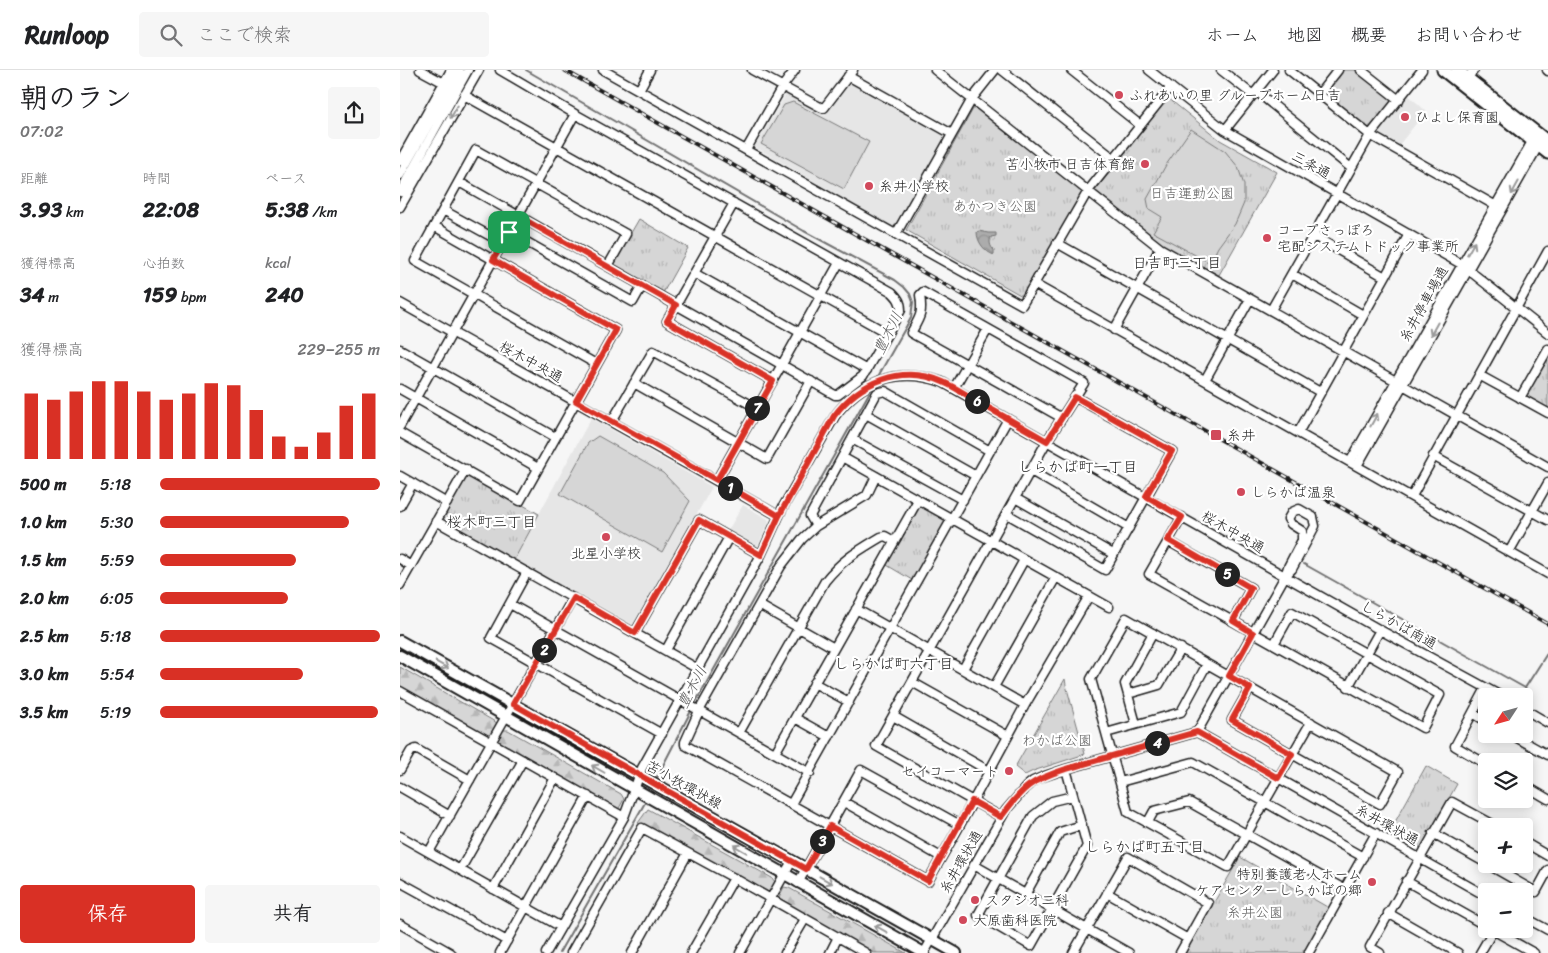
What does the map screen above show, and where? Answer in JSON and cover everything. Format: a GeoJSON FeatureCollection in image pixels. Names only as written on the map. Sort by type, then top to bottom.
{"type":"FeatureCollection","features":[{"type":"Feature","properties":{"kind":"highway"},"geometry":{"type":"LineString","coordinates":[[1443,70],[1540,140]]}},
{"type":"Feature","properties":{"kind":"highway"},"geometry":{"type":"LineString","coordinates":[[1457,70],[1471,74],[1540,140],[1548,153]]}},
{"type":"Feature","properties":{"kind":"main road","name":"苫小牧環状線"},"geometry":{"type":"LineString","coordinates":[[400,641],[956,953]]}},
{"type":"Feature","properties":{"kind":"main road","name":"苫小牧環状線"},"geometry":{"type":"LineString","coordinates":[[400,656],[924,953]]}},
{"type":"Feature","properties":{"kind":"street"},"geometry":{"type":"LineString","coordinates":[[420,70],[444,83]]}},
{"type":"Feature","properties":{"kind":"street"},"geometry":{"type":"LineString","coordinates":[[400,161],[451,70]]}},
{"type":"Feature","properties":{"kind":"street"},"geometry":{"type":"LineString","coordinates":[[400,192],[459,70]]}},
{"type":"Feature","properties":{"kind":"street"},"geometry":{"type":"LineString","coordinates":[[400,176],[468,70]]}},
{"type":"Feature","properties":{"kind":"street"},"geometry":{"type":"LineString","coordinates":[[400,207],[479,70]]}},
{"type":"Feature","properties":{"kind":"street"},"geometry":{"type":"LineString","coordinates":[[459,182],[835,395],[863,376],[901,310],[897,296],[892,292],[500,70]]}},
{"type":"Feature","properties":{"kind":"street"},"geometry":{"type":"LineString","coordinates":[[604,70],[1022,306],[1088,191],[1171,87]]}},
{"type":"Feature","properties":{"kind":"street"},"geometry":{"type":"LineString","coordinates":[[638,90],[650,70]]}},
{"type":"Feature","properties":{"kind":"street"},"geometry":{"type":"LineString","coordinates":[[752,70],[824,108],[851,73],[952,134]]}},
{"type":"Feature","properties":{"kind":"street"},"geometry":{"type":"LineString","coordinates":[[746,150],[782,87],[795,70]]}},
{"type":"Feature","properties":{"kind":"street"},"geometry":{"type":"LineString","coordinates":[[935,70],[1160,248],[1548,466]]}},
{"type":"Feature","properties":{"kind":"street"},"geometry":{"type":"LineString","coordinates":[[896,234],[972,99],[995,70]]}},
{"type":"Feature","properties":{"kind":"street"},"geometry":{"type":"LineString","coordinates":[[1002,70],[1113,158]]}},
{"type":"Feature","properties":{"kind":"street"},"geometry":{"type":"LineString","coordinates":[[1071,70],[1140,126]]}},
{"type":"Feature","properties":{"kind":"street","name":"三条通"},"geometry":{"type":"LineString","coordinates":[[1149,70],[1225,130],[1465,267],[1548,333]]}},
{"type":"Feature","properties":{"kind":"street"},"geometry":{"type":"LineString","coordinates":[[1221,70],[1255,93],[1351,168]]}},
{"type":"Feature","properties":{"kind":"street"},"geometry":{"type":"LineString","coordinates":[[1225,130],[1273,70]]}},
{"type":"Feature","properties":{"kind":"street"},"geometry":{"type":"LineString","coordinates":[[1289,70],[1370,135],[1499,208]]}},
{"type":"Feature","properties":{"kind":"street"},"geometry":{"type":"LineString","coordinates":[[1319,94],[1338,70]]}},
{"type":"Feature","properties":{"kind":"street"},"geometry":{"type":"LineString","coordinates":[[1361,70],[1399,100]]}},
{"type":"Feature","properties":{"kind":"street"},"geometry":{"type":"LineString","coordinates":[[1272,310],[1370,135],[1422,70]]}},
{"type":"Feature","properties":{"kind":"street"},"geometry":{"type":"LineString","coordinates":[[464,95],[887,333]]}},
{"type":"Feature","properties":{"kind":"street"},"geometry":{"type":"LineString","coordinates":[[400,426],[575,114]]}},
{"type":"Feature","properties":{"kind":"street","name":"糸井停車場通"},"geometry":{"type":"LineString","coordinates":[[1354,464],[1396,380],[1540,140]]}},
{"type":"Feature","properties":{"kind":"street"},"geometry":{"type":"LineString","coordinates":[[596,364],[416,261],[476,150],[626,234],[608,266]]}},
{"type":"Feature","properties":{"kind":"street"},"geometry":{"type":"LineString","coordinates":[[734,203],[667,321],[773,381]]}},
{"type":"Feature","properties":{"kind":"street"},"geometry":{"type":"LineString","coordinates":[[444,210],[503,243]]}},
{"type":"Feature","properties":{"kind":"street"},"geometry":{"type":"LineString","coordinates":[[400,433],[520,501],[616,330],[434,226]]}},
{"type":"Feature","properties":{"kind":"street"},"geometry":{"type":"LineString","coordinates":[[509,232],[633,302],[642,286]]}},
{"type":"Feature","properties":{"kind":"street"},"geometry":{"type":"LineString","coordinates":[[1298,432],[1409,234]]}},
{"type":"Feature","properties":{"kind":"street"},"geometry":{"type":"LineString","coordinates":[[1314,236],[1385,277]]}},
{"type":"Feature","properties":{"kind":"street"},"geometry":{"type":"LineString","coordinates":[[1057,244],[1320,392]]}},
{"type":"Feature","properties":{"kind":"street"},"geometry":{"type":"LineString","coordinates":[[1114,330],[1160,248]]}},
{"type":"Feature","properties":{"kind":"street"},"geometry":{"type":"LineString","coordinates":[[1412,496],[1516,308],[1545,266],[1548,251]]}},
{"type":"Feature","properties":{"kind":"street"},"geometry":{"type":"LineString","coordinates":[[717,480],[840,263]]}},
{"type":"Feature","properties":{"kind":"street","name":"糸井停車場通"},"geometry":{"type":"LineString","coordinates":[[1354,464],[1403,385],[1465,267]]}},
{"type":"Feature","properties":{"kind":"street"},"geometry":{"type":"LineString","coordinates":[[694,273],[867,370]]}},
{"type":"Feature","properties":{"kind":"street"},"geometry":{"type":"LineString","coordinates":[[1292,274],[1363,315]]}},
{"type":"Feature","properties":{"kind":"street"},"geometry":{"type":"LineString","coordinates":[[1034,284],[1548,574]]}},
{"type":"Feature","properties":{"kind":"street"},"geometry":{"type":"LineString","coordinates":[[1001,817],[876,746],[1047,441],[1062,418],[1084,383],[924,292],[920,295],[922,308],[920,317],[911,333],[1062,418]]}},
{"type":"Feature","properties":{"kind":"street"},"geometry":{"type":"LineString","coordinates":[[1204,380],[1250,299]]}},
{"type":"Feature","properties":{"kind":"street","name":"桜木中央通"},"geometry":{"type":"LineString","coordinates":[[400,303],[779,516],[834,416],[841,407],[869,384],[891,377],[918,376],[942,382],[954,388],[1285,576]]}},
{"type":"Feature","properties":{"kind":"street"},"geometry":{"type":"LineString","coordinates":[[954,388],[988,329]]}},
{"type":"Feature","properties":{"kind":"street"},"geometry":{"type":"LineString","coordinates":[[400,349],[555,437]]}},
{"type":"Feature","properties":{"kind":"street"},"geometry":{"type":"LineString","coordinates":[[1520,398],[1548,349]]}},
{"type":"Feature","properties":{"kind":"street"},"geometry":{"type":"LineString","coordinates":[[612,421],[653,351],[757,408]]}},
{"type":"Feature","properties":{"kind":"street"},"geometry":{"type":"LineString","coordinates":[[1479,375],[1548,413]]}},
{"type":"Feature","properties":{"kind":"street"},"geometry":{"type":"LineString","coordinates":[[634,383],[767,459],[811,381]]}},
{"type":"Feature","properties":{"kind":"street"},"geometry":{"type":"LineString","coordinates":[[400,390],[538,468]]}},
{"type":"Feature","properties":{"kind":"street"},"geometry":{"type":"LineString","coordinates":[[816,526],[810,516],[877,393],[884,391],[990,451]]}},
{"type":"Feature","properties":{"kind":"street"},"geometry":{"type":"LineString","coordinates":[[1007,514],[1105,570],[1172,451],[1075,397]]}},
{"type":"Feature","properties":{"kind":"street"},"geometry":{"type":"LineString","coordinates":[[866,414],[976,476]]}},
{"type":"Feature","properties":{"kind":"street"},"geometry":{"type":"LineString","coordinates":[[791,804],[1008,419]]}},
{"type":"Feature","properties":{"kind":"street"},"geometry":{"type":"LineString","coordinates":[[852,439],[963,500]]}},
{"type":"Feature","properties":{"kind":"street"},"geometry":{"type":"LineString","coordinates":[[1433,456],[1548,520]]}},
{"type":"Feature","properties":{"kind":"street"},"geometry":{"type":"LineString","coordinates":[[842,457],[1109,607]]}},
{"type":"Feature","properties":{"kind":"street"},"geometry":{"type":"LineString","coordinates":[[400,586],[466,469]]}},
{"type":"Feature","properties":{"kind":"street"},"geometry":{"type":"LineString","coordinates":[[1030,471],[1128,528]]}},
{"type":"Feature","properties":{"kind":"street"},"geometry":{"type":"LineString","coordinates":[[400,476],[447,503]]}},
{"type":"Feature","properties":{"kind":"street"},"geometry":{"type":"LineString","coordinates":[[876,476],[867,495],[816,526],[802,539],[781,566],[695,709],[685,745],[928,881],[1025,705],[1089,596]]}},
{"type":"Feature","properties":{"kind":"street"},"geometry":{"type":"LineString","coordinates":[[400,506],[413,483]]}},
{"type":"Feature","properties":{"kind":"street"},"geometry":{"type":"LineString","coordinates":[[1509,552],[1548,483]]}},
{"type":"Feature","properties":{"kind":"street"},"geometry":{"type":"LineString","coordinates":[[1015,498],[1114,554]]}},
{"type":"Feature","properties":{"kind":"street"},"geometry":{"type":"LineString","coordinates":[[775,753],[918,500]]}},
{"type":"Feature","properties":{"kind":"street"},"geometry":{"type":"LineString","coordinates":[[1197,732],[1285,576],[1302,540],[1302,531],[1290,524],[1288,519],[1292,512],[1299,509],[1313,518],[1315,526],[1292,570],[1285,576]]}},
{"type":"Feature","properties":{"kind":"street"},"geometry":{"type":"LineString","coordinates":[[546,953],[624,817],[662,734],[761,555],[779,516]]}},
{"type":"Feature","properties":{"kind":"street"},"geometry":{"type":"LineString","coordinates":[[1182,517],[1149,574],[1422,728],[1440,695],[1292,612],[1274,644]]}},
{"type":"Feature","properties":{"kind":"street"},"geometry":{"type":"LineString","coordinates":[[635,633],[699,520],[761,555]]}},
{"type":"Feature","properties":{"kind":"street"},"geometry":{"type":"LineString","coordinates":[[436,521],[698,669]]}},
{"type":"Feature","properties":{"kind":"street"},"geometry":{"type":"LineString","coordinates":[[739,733],[825,581],[845,560],[881,537],[885,536],[894,541]]}},
{"type":"Feature","properties":{"kind":"street"},"geometry":{"type":"LineString","coordinates":[[666,650],[729,537]]}},
{"type":"Feature","properties":{"kind":"street"},"geometry":{"type":"LineString","coordinates":[[1168,540],[1251,588],[1233,621]]}},
{"type":"Feature","properties":{"kind":"street"},"geometry":{"type":"LineString","coordinates":[[400,559],[411,566]]}},
{"type":"Feature","properties":{"kind":"street"},"geometry":{"type":"LineString","coordinates":[[963,669],[1024,560]]}},
{"type":"Feature","properties":{"kind":"street"},"geometry":{"type":"LineString","coordinates":[[527,572],[491,638],[662,734]]}},
{"type":"Feature","properties":{"kind":"street","name":"しらかば南通"},"geometry":{"type":"LineString","coordinates":[[1285,576],[1486,688]]}},
{"type":"Feature","properties":{"kind":"street"},"geometry":{"type":"LineString","coordinates":[[994,687],[1056,577]]}},
{"type":"Feature","properties":{"kind":"street"},"geometry":{"type":"LineString","coordinates":[[429,852],[574,598]]}},
{"type":"Feature","properties":{"kind":"street"},"geometry":{"type":"LineString","coordinates":[[510,604],[555,631],[810,772]]}},
{"type":"Feature","properties":{"kind":"street"},"geometry":{"type":"LineString","coordinates":[[759,604],[834,648]]}},
{"type":"Feature","properties":{"kind":"street"},"geometry":{"type":"LineString","coordinates":[[856,609],[1025,705]]}},
{"type":"Feature","properties":{"kind":"street"},"geometry":{"type":"LineString","coordinates":[[1250,688],[1232,720],[1292,754],[1380,804],[1398,772],[1311,722],[1207,664],[1181,648],[1126,618],[1091,678],[1128,812],[1228,867],[1278,778],[1292,754],[1311,722]]}},
{"type":"Feature","properties":{"kind":"street"},"geometry":{"type":"LineString","coordinates":[[1348,687],[1380,630]]}},
{"type":"Feature","properties":{"kind":"street"},"geometry":{"type":"LineString","coordinates":[[1136,724],[1125,684],[1153,634]]}},
{"type":"Feature","properties":{"kind":"street"},"geometry":{"type":"LineString","coordinates":[[1128,694],[1159,685],[1181,648]]}},
{"type":"Feature","properties":{"kind":"street"},"geometry":{"type":"LineString","coordinates":[[1106,733],[1181,712],[1207,664]]}},
{"type":"Feature","properties":{"kind":"street"},"geometry":{"type":"LineString","coordinates":[[912,682],[1008,736]]}},
{"type":"Feature","properties":{"kind":"street"},"geometry":{"type":"LineString","coordinates":[[814,683],[849,702]]}},
{"type":"Feature","properties":{"kind":"street"},"geometry":{"type":"LineString","coordinates":[[400,691],[624,817]]}},
{"type":"Feature","properties":{"kind":"street"},"geometry":{"type":"LineString","coordinates":[[1478,703],[1455,746],[1478,759]]}},
{"type":"Feature","properties":{"kind":"street"},"geometry":{"type":"LineString","coordinates":[[1473,713],[1478,716]]}},
{"type":"Feature","properties":{"kind":"street"},"geometry":{"type":"LineString","coordinates":[[1533,714],[1548,723]]}},
{"type":"Feature","properties":{"kind":"street"},"geometry":{"type":"LineString","coordinates":[[893,716],[989,771]]}},
{"type":"Feature","properties":{"kind":"street"},"geometry":{"type":"LineString","coordinates":[[795,718],[829,737]]}},
{"type":"Feature","properties":{"kind":"street","name":"糸井環状通"},"geometry":{"type":"LineString","coordinates":[[924,953],[1001,817],[1026,787],[1045,776],[1066,769],[1197,732],[1478,891]]}},
{"type":"Feature","properties":{"kind":"street"},"geometry":{"type":"LineString","coordinates":[[1526,743],[1548,755]]}},
{"type":"Feature","properties":{"kind":"street"},"geometry":{"type":"LineString","coordinates":[[400,770],[411,751],[416,749],[470,780]]}},
{"type":"Feature","properties":{"kind":"street"},"geometry":{"type":"LineString","coordinates":[[460,870],[523,760]]}},
{"type":"Feature","properties":{"kind":"street"},"geometry":{"type":"LineString","coordinates":[[1120,782],[1193,762],[1362,857]]}},
{"type":"Feature","properties":{"kind":"street"},"geometry":{"type":"LineString","coordinates":[[1066,769],[1087,846],[1031,946],[978,915],[1033,816],[1052,801],[1073,796]]}},
{"type":"Feature","properties":{"kind":"street"},"geometry":{"type":"LineString","coordinates":[[798,882],[861,770],[960,825]]}},
{"type":"Feature","properties":{"kind":"street"},"geometry":{"type":"LineString","coordinates":[[493,889],[556,778]]}},
{"type":"Feature","properties":{"kind":"street"},"geometry":{"type":"LineString","coordinates":[[400,788],[450,816]]}},
{"type":"Feature","properties":{"kind":"street"},"geometry":{"type":"LineString","coordinates":[[1533,790],[1548,799]]}},
{"type":"Feature","properties":{"kind":"street"},"geometry":{"type":"LineString","coordinates":[[500,953],[588,796]]}},
{"type":"Feature","properties":{"kind":"street"},"geometry":{"type":"LineString","coordinates":[[844,802],[941,857]]}},
{"type":"Feature","properties":{"kind":"street"},"geometry":{"type":"LineString","coordinates":[[1148,822],[1154,811],[1189,802],[1344,889]]}},
{"type":"Feature","properties":{"kind":"street"},"geometry":{"type":"LineString","coordinates":[[1380,953],[1370,947],[1452,802],[1481,818]]}},
{"type":"Feature","properties":{"kind":"street"},"geometry":{"type":"LineString","coordinates":[[1025,894],[1060,832],[1082,825]]}},
{"type":"Feature","properties":{"kind":"street"},"geometry":{"type":"LineString","coordinates":[[570,953],[642,828],[866,953]]}},
{"type":"Feature","properties":{"kind":"street"},"geometry":{"type":"LineString","coordinates":[[1309,952],[1376,833]]}},
{"type":"Feature","properties":{"kind":"street"},"geometry":{"type":"LineString","coordinates":[[1433,833],[1478,859]]}},
{"type":"Feature","properties":{"kind":"street"},"geometry":{"type":"LineString","coordinates":[[401,840],[429,852],[561,927]]}},
{"type":"Feature","properties":{"kind":"street"},"geometry":{"type":"LineString","coordinates":[[1533,847],[1548,856]]}},
{"type":"Feature","properties":{"kind":"street"},"geometry":{"type":"LineString","coordinates":[[632,953],[688,853]]}},
{"type":"Feature","properties":{"kind":"street"},"geometry":{"type":"LineString","coordinates":[[1073,953],[1128,857],[1208,903],[1180,953]]}},
{"type":"Feature","properties":{"kind":"street"},"geometry":{"type":"LineString","coordinates":[[740,953],[792,861]]}},
{"type":"Feature","properties":{"kind":"street"},"geometry":{"type":"LineString","coordinates":[[974,865],[1129,953]]}},
{"type":"Feature","properties":{"kind":"street"},"geometry":{"type":"LineString","coordinates":[[1503,873],[1536,892],[1548,870]]}},
{"type":"Feature","properties":{"kind":"street"},"geometry":{"type":"LineString","coordinates":[[691,953],[734,878]]}},
{"type":"Feature","properties":{"kind":"street"},"geometry":{"type":"LineString","coordinates":[[400,882],[507,942]]}},
{"type":"Feature","properties":{"kind":"street"},"geometry":{"type":"LineString","coordinates":[[1406,882],[1478,922]]}},
{"type":"Feature","properties":{"kind":"street"},"geometry":{"type":"LineString","coordinates":[[1107,893],[1188,939]]}},
{"type":"Feature","properties":{"kind":"street"},"geometry":{"type":"LineString","coordinates":[[1388,914],[1458,953]]}},
{"type":"Feature","properties":{"kind":"street"},"geometry":{"type":"LineString","coordinates":[[785,953],[805,919]]}},
{"type":"Feature","properties":{"kind":"street"},"geometry":{"type":"LineString","coordinates":[[1533,921],[1547,926]]}},
{"type":"Feature","properties":{"kind":"street"},"geometry":{"type":"LineString","coordinates":[[400,924],[451,953]]}},
{"type":"Feature","properties":{"kind":"street"},"geometry":{"type":"LineString","coordinates":[[830,953],[838,937]]}},
{"type":"Feature","properties":{"kind":"street"},"geometry":{"type":"LineString","coordinates":[[1480,953],[1487,938]]}},
{"type":"Feature","properties":{"kind":"street"},"geometry":{"type":"LineString","coordinates":[[1507,938],[1534,953]]}},
{"type":"Feature","properties":{"kind":"shaded area","name":"糸井小学校"},"geometry":{"type":"Polygon","coordinates":[[[851,80],[946,134],[895,225],[892,227],[755,147],[786,94],[825,115],[851,80]]]}},
{"type":"Feature","properties":{"kind":"shaded area","name":"ひよし保育園"},"geometry":{"type":"Polygon","coordinates":[[[1407,94],[1426,111],[1398,146],[1377,134],[1407,94]]]}},
{"type":"Feature","properties":{"kind":"shaded area","name":"北星小学校"},"geometry":{"type":"Polygon","coordinates":[[[591,418],[712,487],[634,626],[514,560],[591,418]]]}},
{"type":"Feature","properties":{"kind":"shaded area"},"geometry":{"type":"Polygon","coordinates":[[[743,505],[768,519],[769,522],[757,548],[727,532],[743,505]]]}},
{"type":"Feature","properties":{"kind":"green space"},"geometry":{"type":"Polygon","coordinates":[[[1343,70],[1357,70],[1393,99],[1393,102],[1371,130],[1325,94],[1343,70]]]}},
{"type":"Feature","properties":{"kind":"green space","name":"日吉運動公園"},"geometry":{"type":"Polygon","coordinates":[[[1168,98],[1220,140],[1277,172],[1219,275],[1161,245],[1095,191],[1168,98]]]}},
{"type":"Feature","properties":{"kind":"green space"},"geometry":{"type":"Polygon","coordinates":[[[793,102],[869,142],[844,189],[761,144],[784,105],[793,102]]]}},
{"type":"Feature","properties":{"kind":"green space","name":"あかつき公園"},"geometry":{"type":"Polygon","coordinates":[[[977,107],[1082,193],[1022,296],[906,230],[973,109],[977,107]]]}},
{"type":"Feature","properties":{"kind":"green space"},"geometry":{"type":"Polygon","coordinates":[[[1191,129],[1225,151],[1238,167],[1244,185],[1244,203],[1235,224],[1218,247],[1210,263],[1153,232],[1162,217],[1149,209],[1147,199],[1166,165],[1191,129]]]}},
{"type":"Feature","properties":{"kind":"green space"},"geometry":{"type":"Polygon","coordinates":[[[639,219],[688,248],[663,293],[613,266],[639,219]]]}},
{"type":"Feature","properties":{"kind":"green space"},"geometry":{"type":"Polygon","coordinates":[[[1548,354],[1548,411],[1525,398],[1525,395],[1548,354]]]}},
{"type":"Feature","properties":{"kind":"green space"},"geometry":{"type":"Polygon","coordinates":[[[598,436],[663,473],[690,501],[662,552],[560,494],[588,443],[598,436]]]}},
{"type":"Feature","properties":{"kind":"green space"},"geometry":{"type":"Polygon","coordinates":[[[467,474],[539,514],[514,560],[442,520],[467,474]]]}},
{"type":"Feature","properties":{"kind":"green space"},"geometry":{"type":"Polygon","coordinates":[[[921,506],[945,519],[947,522],[912,580],[885,564],[917,507],[921,506]]]}},
{"type":"Feature","properties":{"kind":"green space"},"geometry":{"type":"Polygon","coordinates":[[[400,667],[497,723],[489,737],[400,687],[400,667]]]}},
{"type":"Feature","properties":{"kind":"green space","name":"わかば公園"},"geometry":{"type":"Polygon","coordinates":[[[1065,679],[1085,754],[1025,775],[1015,767],[1065,679]]]}},
{"type":"Feature","properties":{"kind":"green space"},"geometry":{"type":"Polygon","coordinates":[[[503,730],[508,730],[621,794],[624,799],[618,810],[497,741],[503,730]]]}},
{"type":"Feature","properties":{"kind":"green space"},"geometry":{"type":"Polygon","coordinates":[[[1426,766],[1457,784],[1421,848],[1390,831],[1426,766]]]}},
{"type":"Feature","properties":{"kind":"green space"},"geometry":{"type":"Polygon","coordinates":[[[648,809],[772,878],[775,882],[768,894],[638,823],[648,809]]]}},
{"type":"Feature","properties":{"kind":"green space","name":"糸井公園"},"geometry":{"type":"Polygon","coordinates":[[[1240,857],[1329,908],[1304,953],[1185,953],[1240,857]]]}},
{"type":"Feature","properties":{"kind":"green space"},"geometry":{"type":"Polygon","coordinates":[[[784,887],[906,953],[874,953],[778,899],[784,887]]]}},
{"type":"Feature","properties":{"kind":"water"},"geometry":{"type":"Polygon","coordinates":[[[979,231],[996,233],[996,236],[991,237],[990,240],[994,255],[988,252],[980,243],[977,236],[979,231]]]}},
{"type":"Feature","properties":{"kind":"waterway","name":"豊木川"},"geometry":{"type":"LineString","coordinates":[[526,70],[804,231],[895,280],[904,287],[910,294],[913,302],[911,318],[876,380]]}},
{"type":"Feature","properties":{"kind":"waterway","name":"豊木川"},"geometry":{"type":"LineString","coordinates":[[694,705],[873,386]]}},
{"type":"Feature","properties":{"kind":"waterway"},"geometry":{"type":"LineString","coordinates":[[1304,564],[1525,688],[1548,652]]}},
{"type":"Feature","properties":{"kind":"waterway","name":"豊木川"},"geometry":{"type":"LineString","coordinates":[[655,781],[692,709]]}},
{"type":"Feature","properties":{"kind":"waterway","name":"豊木川"},"geometry":{"type":"LineString","coordinates":[[559,953],[646,801]]}},
{"type":"Feature","properties":{"kind":"railway"},"geometry":{"type":"LineString","coordinates":[[564,70],[1548,624]]}},
{"type":"Feature","properties":{"kind":"place","name":"ふれあいの里 グループホーム日吉"},"geometry":{"type":"Point","coordinates":[1119,95]}},
{"type":"Feature","properties":{"kind":"place","name":"ひよし保育園"},"geometry":{"type":"Point","coordinates":[1405,117]}},
{"type":"Feature","properties":{"kind":"place","name":"苫小牧市 日吉体育館"},"geometry":{"type":"Point","coordinates":[1145,164]}},
{"type":"Feature","properties":{"kind":"place","name":"糸井小学校"},"geometry":{"type":"Point","coordinates":[869,186]}},
{"type":"Feature","properties":{"kind":"place","name":"コープさっぽろ 宅配システムトドック事業所"},"geometry":{"type":"Point","coordinates":[1267,238]}},
{"type":"Feature","properties":{"kind":"place","name":"糸井"},"geometry":{"type":"Point","coordinates":[1216,435]}},
{"type":"Feature","properties":{"kind":"place","name":"しらかば温泉"},"geometry":{"type":"Point","coordinates":[1241,492]}},
{"type":"Feature","properties":{"kind":"place","name":"北星小学校"},"geometry":{"type":"Point","coordinates":[606,537]}},
{"type":"Feature","properties":{"kind":"place","name":"セイコーマート"},"geometry":{"type":"Point","coordinates":[1009,771]}},
{"type":"Feature","properties":{"kind":"place","name":"特別養護老人ホーム ケアセンターしらかばの郷"},"geometry":{"type":"Point","coordinates":[1372,882]}},
{"type":"Feature","properties":{"kind":"place","name":"スタジオ二科"},"geometry":{"type":"Point","coordinates":[975,900]}},
{"type":"Feature","properties":{"kind":"place","name":"大原歯科医院"},"geometry":{"type":"Point","coordinates":[963,920]}},
{"type":"Feature","properties":{"kind":"district","name":"日吉町三丁目"},"geometry":{"type":"Point","coordinates":[1177,263]}},
{"type":"Feature","properties":{"kind":"district","name":"しらかば町一丁目"},"geometry":{"type":"Point","coordinates":[1078,467]}},
{"type":"Feature","properties":{"kind":"district","name":"桜木町三丁目"},"geometry":{"type":"Point","coordinates":[492,522]}},
{"type":"Feature","properties":{"kind":"district","name":"しらかば町六丁目"},"geometry":{"type":"Point","coordinates":[894,664]}},
{"type":"Feature","properties":{"kind":"district","name":"しらかば町五丁目"},"geometry":{"type":"Point","coordinates":[1145,847]}},
{"type":"Feature","properties":{"kind":"route"},"geometry":{"type":"LineString","coordinates":[[509,232],[493,260],[616,330],[576,401],[779,516],[761,555],[699,520],[635,633],[574,598],[513,704],[806,869],[830,826],[928,881],[972,801],[1001,817],[1026,787],[1034,781],[1066,769],[1197,732],[1278,778],[1292,754],[1232,720],[1250,688],[1229,676],[1253,633],[1233,621],[1251,588],[1168,540],[1182,517],[1146,496],[1172,451],[1075,397],[1047,441],[942,382],[918,376],[891,377],[869,384],[841,407],[834,416],[779,516],[717,480],[773,381],[667,321],[676,305],[563,241],[518,216],[509,232]]}}]}
